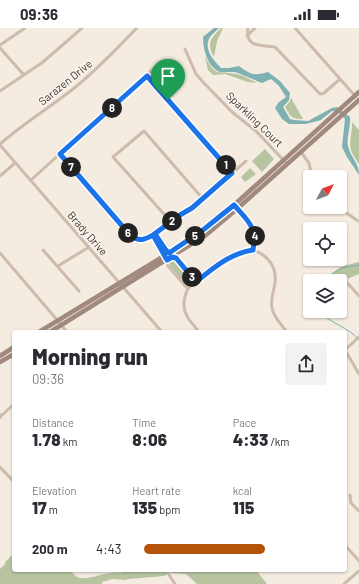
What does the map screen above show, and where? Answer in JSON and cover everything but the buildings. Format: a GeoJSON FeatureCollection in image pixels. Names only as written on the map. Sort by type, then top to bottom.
{"type":"FeatureCollection","features":[{"type":"Feature","properties":{"kind":"main road"},"geometry":{"type":"LineString","coordinates":[[44,330],[60,323],[170,255],[206,235],[285,162],[350,108],[358,99],[359,92]]}},
{"type":"Feature","properties":{"kind":"main road"},"geometry":{"type":"LineString","coordinates":[[299,150],[344,106],[358,99]]}},
{"type":"Feature","properties":{"kind":"main road"},"geometry":{"type":"LineString","coordinates":[[52,330],[60,323]]}},
{"type":"Feature","properties":{"kind":"main road"},"geometry":{"type":"LineString","coordinates":[[0,356],[12,348]]}},
{"type":"Feature","properties":{"kind":"main road"},"geometry":{"type":"LineString","coordinates":[[0,362],[12,355]]}},
{"type":"Feature","properties":{"kind":"street"},"geometry":{"type":"LineString","coordinates":[[0,45],[25,28]]}},
{"type":"Feature","properties":{"kind":"street"},"geometry":{"type":"LineString","coordinates":[[0,91],[44,62],[82,28]]}},
{"type":"Feature","properties":{"kind":"street","name":"Sarazen Drive"},"geometry":{"type":"LineString","coordinates":[[0,145],[27,122],[55,103],[89,76],[138,28]]}},
{"type":"Feature","properties":{"kind":"street"},"geometry":{"type":"LineString","coordinates":[[248,28],[247,36],[250,42],[275,47],[278,49],[320,94],[324,93],[340,79]]}},
{"type":"Feature","properties":{"kind":"street"},"geometry":{"type":"LineString","coordinates":[[247,36],[255,28]]}},
{"type":"Feature","properties":{"kind":"street"},"geometry":{"type":"LineString","coordinates":[[295,28],[358,99]]}},
{"type":"Feature","properties":{"kind":"street"},"geometry":{"type":"LineString","coordinates":[[0,48],[24,76]]}},
{"type":"Feature","properties":{"kind":"street","name":"Sparkling Court"},"geometry":{"type":"LineString","coordinates":[[185,49],[196,74],[203,82],[232,112],[257,132],[285,162]]}},
{"type":"Feature","properties":{"kind":"street"},"geometry":{"type":"LineString","coordinates":[[30,180],[160,63]]}},
{"type":"Feature","properties":{"kind":"street"},"geometry":{"type":"LineString","coordinates":[[147,76],[232,173]]}},
{"type":"Feature","properties":{"kind":"street"},"geometry":{"type":"LineString","coordinates":[[171,222],[113,157],[144,131],[203,199]]}},
{"type":"Feature","properties":{"kind":"street","name":"Brady Drive"},"geometry":{"type":"LineString","coordinates":[[0,145],[160,330]]}},
{"type":"Feature","properties":{"kind":"street"},"geometry":{"type":"LineString","coordinates":[[299,150],[309,163],[310,170]]}},
{"type":"Feature","properties":{"kind":"street"},"geometry":{"type":"LineString","coordinates":[[60,154],[130,235],[138,240],[142,240],[154,234],[203,199],[246,161]]}},
{"type":"Feature","properties":{"kind":"street"},"geometry":{"type":"LineString","coordinates":[[0,176],[15,163]]}},
{"type":"Feature","properties":{"kind":"street"},"geometry":{"type":"LineString","coordinates":[[236,207],[254,231],[255,241],[253,250]]}},
{"type":"Feature","properties":{"kind":"street"},"geometry":{"type":"LineString","coordinates":[[347,213],[358,221]]}},
{"type":"Feature","properties":{"kind":"street"},"geometry":{"type":"LineString","coordinates":[[154,234],[170,255],[176,258],[196,282]]}},
{"type":"Feature","properties":{"kind":"street"},"geometry":{"type":"LineString","coordinates":[[154,234],[166,258],[168,266],[188,289]]}},
{"type":"Feature","properties":{"kind":"street"},"geometry":{"type":"LineString","coordinates":[[58,266],[89,247]]}},
{"type":"Feature","properties":{"kind":"street"},"geometry":{"type":"LineString","coordinates":[[43,250],[79,291]]}},
{"type":"Feature","properties":{"kind":"street"},"geometry":{"type":"LineString","coordinates":[[197,330],[185,312],[184,301],[188,289],[212,268],[222,262],[245,251],[253,250],[263,254],[271,263],[276,282],[272,296],[272,308],[276,319],[284,330]]}},
{"type":"Feature","properties":{"kind":"street"},"geometry":{"type":"LineString","coordinates":[[0,253],[65,330]]}},
{"type":"Feature","properties":{"kind":"street"},"geometry":{"type":"LineString","coordinates":[[347,282],[359,296]]}},
{"type":"Feature","properties":{"kind":"street"},"geometry":{"type":"LineString","coordinates":[[347,348],[359,337]]}},
{"type":"Feature","properties":{"kind":"street"},"geometry":{"type":"LineString","coordinates":[[347,353],[359,374]]}},
{"type":"Feature","properties":{"kind":"street"},"geometry":{"type":"LineString","coordinates":[[0,416],[12,406]]}},
{"type":"Feature","properties":{"kind":"street"},"geometry":{"type":"LineString","coordinates":[[0,467],[12,480]]}},
{"type":"Feature","properties":{"kind":"street"},"geometry":{"type":"LineString","coordinates":[[350,495],[351,503],[359,511]]}},
{"type":"Feature","properties":{"kind":"street"},"geometry":{"type":"LineString","coordinates":[[347,547],[359,561]]}},
{"type":"Feature","properties":{"kind":"street"},"geometry":{"type":"LineString","coordinates":[[344,584],[359,571]]}},
{"type":"Feature","properties":{"kind":"street"},"geometry":{"type":"LineString","coordinates":[[167,572],[175,584]]}},
{"type":"Feature","properties":{"kind":"green space"},"geometry":{"type":"Polygon","coordinates":[[[221,28],[223,28],[217,41],[214,57],[210,44],[212,38],[221,28]]]}},
{"type":"Feature","properties":{"kind":"green space"},"geometry":{"type":"Polygon","coordinates":[[[205,57],[215,71],[239,75],[257,83],[248,82],[225,74],[213,75],[208,70],[205,57]]]}},
{"type":"Feature","properties":{"kind":"green space"},"geometry":{"type":"Polygon","coordinates":[[[291,98],[303,119],[296,119],[292,117],[285,107],[291,98]]]}},
{"type":"Feature","properties":{"kind":"green space"},"geometry":{"type":"Polygon","coordinates":[[[352,122],[359,130],[359,164],[352,152],[350,143],[352,122]]]}},
{"type":"Feature","properties":{"kind":"green space"},"geometry":{"type":"Polygon","coordinates":[[[265,149],[274,159],[262,172],[252,161],[265,149]]]}},
{"type":"Feature","properties":{"kind":"green space"},"geometry":{"type":"Polygon","coordinates":[[[250,168],[256,174],[245,182],[241,177],[250,168]]]}},
{"type":"Feature","properties":{"kind":"green space"},"geometry":{"type":"Polygon","coordinates":[[[172,259],[182,267],[193,280],[193,283],[189,286],[187,286],[170,266],[169,261],[172,259]]]}},
{"type":"Feature","properties":{"kind":"green space"},"geometry":{"type":"Polygon","coordinates":[[[359,262],[359,274],[347,279],[347,274],[332,274],[340,268],[359,262]]]}},
{"type":"Feature","properties":{"kind":"green space"},"geometry":{"type":"Polygon","coordinates":[[[12,555],[12,572],[72,572],[81,578],[122,572],[166,572],[168,574],[164,576],[125,580],[113,579],[102,582],[102,584],[1,584],[0,569],[12,555]]]}},
{"type":"Feature","properties":{"kind":"green space"},"geometry":{"type":"Polygon","coordinates":[[[170,572],[258,572],[267,584],[197,584],[186,574],[170,572]]]}},
{"type":"Feature","properties":{"kind":"water"},"geometry":{"type":"Polygon","coordinates":[[[214,28],[219,28],[208,41],[208,50],[215,61],[221,68],[239,66],[253,74],[268,72],[280,81],[290,93],[289,100],[283,107],[290,119],[308,121],[332,108],[337,107],[350,117],[348,146],[358,167],[359,175],[342,147],[345,119],[338,112],[332,111],[321,120],[306,124],[289,124],[282,119],[275,108],[278,103],[286,97],[279,86],[271,79],[262,83],[236,72],[220,72],[212,66],[205,52],[203,37],[214,28]]]}},
{"type":"Feature","properties":{"kind":"waterway"},"geometry":{"type":"LineString","coordinates":[[331,274],[342,268],[359,265]]}},
{"type":"Feature","properties":{"kind":"waterway"},"geometry":{"type":"LineString","coordinates":[[327,318],[350,331],[359,340]]}},
{"type":"Feature","properties":{"kind":"route"},"geometry":{"type":"LineString","coordinates":[[168,100],[147,76],[60,154],[130,235],[138,240],[142,240],[155,234],[169,253],[214,222],[234,205],[252,226],[255,236],[253,250],[245,251],[222,262],[212,268],[196,282],[176,258],[172,257],[167,260],[164,256],[162,251],[153,235],[155,234],[163,227],[180,215],[192,208],[232,173],[168,100]]}}]}
